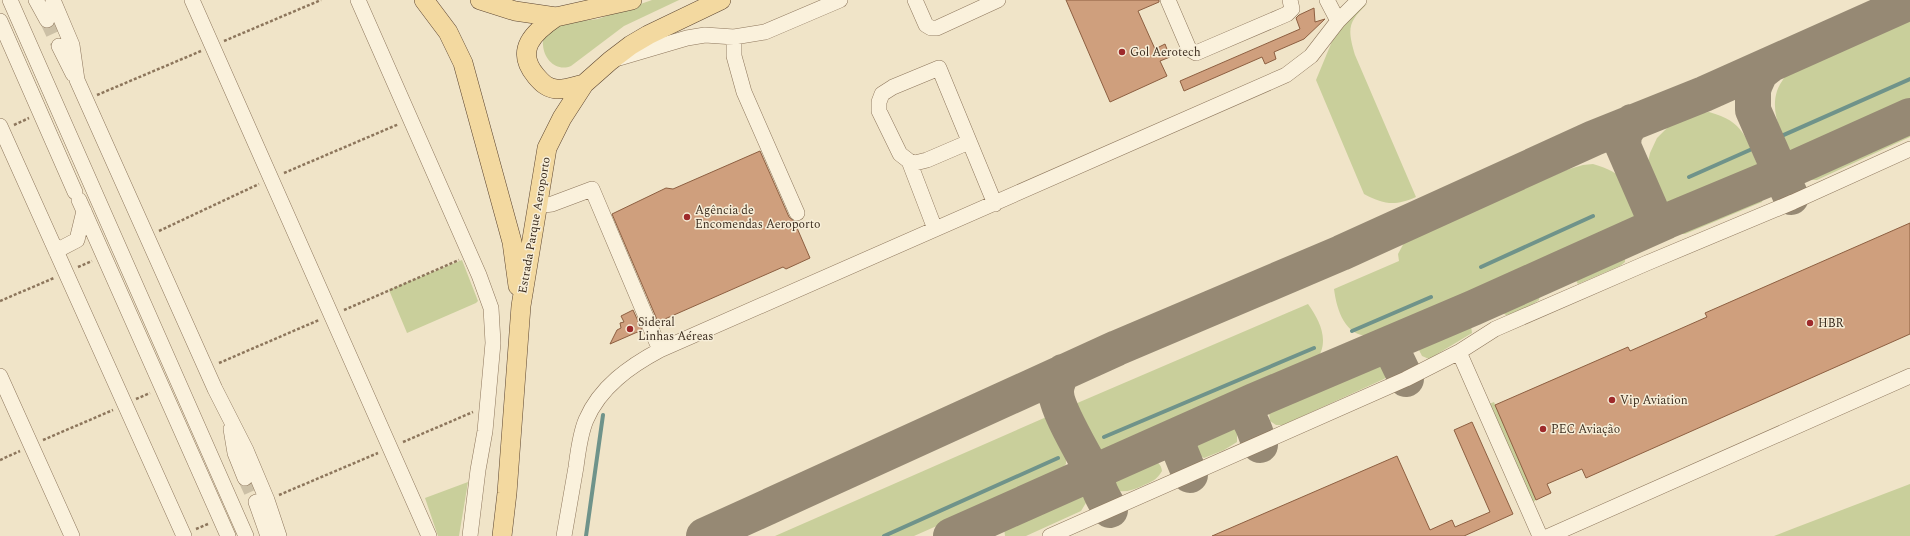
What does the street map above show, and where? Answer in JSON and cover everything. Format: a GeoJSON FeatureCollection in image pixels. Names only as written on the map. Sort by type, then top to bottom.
{"type":"FeatureCollection","features":[{"type":"Feature","properties":{"kind":"main road"},"geometry":{"type":"LineString","coordinates":[[424,0],[448,32],[463,64],[512,242],[521,306]]}},
{"type":"Feature","properties":{"kind":"main road"},"geometry":{"type":"LineString","coordinates":[[480,0],[515,11],[556,17],[632,0]]}},
{"type":"Feature","properties":{"kind":"main road","name":"Estrada Parque Aeroporto"},"geometry":{"type":"LineString","coordinates":[[502,536],[507,493],[521,306],[536,206],[547,148],[562,118],[584,84],[610,61],[631,45],[648,35],[721,0]]}},
{"type":"Feature","properties":{"kind":"main road"},"geometry":{"type":"LineString","coordinates":[[556,17],[536,32],[529,43],[527,57],[533,72],[548,88],[557,89],[584,84]]}},
{"type":"Feature","properties":{"kind":"street"},"geometry":{"type":"LineString","coordinates":[[10,0],[246,536]]}},
{"type":"Feature","properties":{"kind":"street"},"geometry":{"type":"LineString","coordinates":[[36,0],[47,20]]}},
{"type":"Feature","properties":{"kind":"street"},"geometry":{"type":"LineString","coordinates":[[53,0],[72,45],[77,80]]}},
{"type":"Feature","properties":{"kind":"street"},"geometry":{"type":"LineString","coordinates":[[192,0],[429,536]]}},
{"type":"Feature","properties":{"kind":"street"},"geometry":{"type":"LineString","coordinates":[[358,0],[470,256],[491,308],[493,343],[485,431],[478,470],[470,536]]}},
{"type":"Feature","properties":{"kind":"street"},"geometry":{"type":"LineString","coordinates":[[610,61],[687,38],[704,35],[734,37],[765,32],[840,0]]}},
{"type":"Feature","properties":{"kind":"street"},"geometry":{"type":"LineString","coordinates":[[915,0],[926,25],[931,28],[937,28],[998,0]]}},
{"type":"Feature","properties":{"kind":"street"},"geometry":{"type":"LineString","coordinates":[[1168,0],[1189,49],[1196,53],[1287,14],[1292,9],[1290,0]]}},
{"type":"Feature","properties":{"kind":"street"},"geometry":{"type":"LineString","coordinates":[[1327,0],[1338,21]]}},
{"type":"Feature","properties":{"kind":"street"},"geometry":{"type":"LineString","coordinates":[[564,536],[579,448],[586,420],[608,387],[638,362],[660,350],[1286,75],[1311,56],[1338,21],[1358,0]]}},
{"type":"Feature","properties":{"kind":"street"},"geometry":{"type":"LineString","coordinates":[[0,21],[228,536]]}},
{"type":"Feature","properties":{"kind":"street"},"geometry":{"type":"LineString","coordinates":[[734,37],[734,56],[744,92],[797,213]]}},
{"type":"Feature","properties":{"kind":"street"},"geometry":{"type":"LineString","coordinates":[[59,46],[85,94],[206,368],[232,420],[262,501],[279,536]]}},
{"type":"Feature","properties":{"kind":"street"},"geometry":{"type":"LineString","coordinates":[[969,142],[926,160],[916,163],[908,161],[900,154],[880,111],[879,102],[882,94],[893,87],[939,68],[995,204]]}},
{"type":"Feature","properties":{"kind":"street"},"geometry":{"type":"LineString","coordinates":[[1,128],[183,535]]}},
{"type":"Feature","properties":{"kind":"street"},"geometry":{"type":"LineString","coordinates":[[1050,536],[1406,380],[1459,352],[1477,339],[1524,316],[1793,202],[1910,149]]}},
{"type":"Feature","properties":{"kind":"street"},"geometry":{"type":"LineString","coordinates":[[64,167],[81,160]]}},
{"type":"Feature","properties":{"kind":"street"},"geometry":{"type":"LineString","coordinates":[[908,161],[935,229]]}},
{"type":"Feature","properties":{"kind":"street"},"geometry":{"type":"LineString","coordinates":[[536,206],[552,204],[592,189],[660,350]]}},
{"type":"Feature","properties":{"kind":"street"},"geometry":{"type":"LineString","coordinates":[[56,251],[77,240],[79,201]]}},
{"type":"Feature","properties":{"kind":"street"},"geometry":{"type":"LineString","coordinates":[[1459,352],[1540,536]]}},
{"type":"Feature","properties":{"kind":"street"},"geometry":{"type":"LineString","coordinates":[[0,376],[72,536]]}},
{"type":"Feature","properties":{"kind":"street"},"geometry":{"type":"LineString","coordinates":[[1549,536],[1910,376]]}},
{"type":"Feature","properties":{"kind":"street"},"geometry":{"type":"LineString","coordinates":[[232,420],[230,431],[232,443],[245,478]]}},
{"type":"Feature","properties":{"kind":"street"},"geometry":{"type":"LineString","coordinates":[[262,501],[268,536]]}},
{"type":"Feature","properties":{"kind":"path"},"geometry":{"type":"LineString","coordinates":[[85,94],[98,95],[321,0]]}},
{"type":"Feature","properties":{"kind":"path"},"geometry":{"type":"LineString","coordinates":[[1,128],[41,112]]}},
{"type":"Feature","properties":{"kind":"path"},"geometry":{"type":"LineString","coordinates":[[148,236],[271,179],[410,119]]}},
{"type":"Feature","properties":{"kind":"path"},"geometry":{"type":"LineString","coordinates":[[0,301],[66,273],[103,255]]}},
{"type":"Feature","properties":{"kind":"path"},"geometry":{"type":"LineString","coordinates":[[206,368],[470,256]]}},
{"type":"Feature","properties":{"kind":"path"},"geometry":{"type":"LineString","coordinates":[[0,460],[125,405],[162,387]]}},
{"type":"Feature","properties":{"kind":"path"},"geometry":{"type":"LineString","coordinates":[[262,501],[487,406]]}},
{"type":"Feature","properties":{"kind":"path"},"geometry":{"type":"LineString","coordinates":[[183,535],[220,519]]}},
{"type":"Feature","properties":{"kind":"green space"},"geometry":{"type":"Polygon","coordinates":[[[652,0],[679,0],[624,26],[571,66],[556,66],[546,55],[543,40],[546,32],[565,23],[598,19],[652,0]]]}},
{"type":"Feature","properties":{"kind":"green space"},"geometry":{"type":"Polygon","coordinates":[[[1368,3],[1356,15],[1350,32],[1355,55],[1416,197],[1396,203],[1384,202],[1364,194],[1316,80],[1333,39],[1350,15],[1368,3]]]}},
{"type":"Feature","properties":{"kind":"green space"},"geometry":{"type":"Polygon","coordinates":[[[1910,18],[1910,101],[1792,154],[1778,124],[1775,107],[1777,91],[1788,72],[1910,18]]]}},
{"type":"Feature","properties":{"kind":"green space"},"geometry":{"type":"Polygon","coordinates":[[[1709,112],[1721,116],[1737,126],[1747,139],[1759,168],[1673,206],[1660,201],[1653,194],[1646,170],[1650,153],[1657,138],[1669,126],[1688,115],[1709,112]]]}},
{"type":"Feature","properties":{"kind":"green space"},"geometry":{"type":"Polygon","coordinates":[[[1910,127],[1910,137],[1817,180],[1808,178],[1810,170],[1910,127]]]}},
{"type":"Feature","properties":{"kind":"green space"},"geometry":{"type":"Polygon","coordinates":[[[1593,164],[1619,176],[1630,188],[1639,216],[1635,221],[1374,336],[1364,336],[1356,333],[1350,329],[1345,322],[1335,298],[1334,289],[1399,261],[1398,254],[1405,241],[1566,170],[1593,164]]]}},
{"type":"Feature","properties":{"kind":"green space"},"geometry":{"type":"Polygon","coordinates":[[[1762,192],[1764,194],[1762,202],[1685,234],[1681,234],[1679,230],[1684,224],[1762,192]]]}},
{"type":"Feature","properties":{"kind":"green space"},"geometry":{"type":"Polygon","coordinates":[[[1622,254],[1625,257],[1625,262],[1620,266],[1578,284],[1575,279],[1575,275],[1581,270],[1622,254]]]}},
{"type":"Feature","properties":{"kind":"green space"},"geometry":{"type":"Polygon","coordinates":[[[462,260],[478,301],[407,333],[389,290],[462,260]]]}},
{"type":"Feature","properties":{"kind":"green space"},"geometry":{"type":"Polygon","coordinates":[[[1537,291],[1540,294],[1539,300],[1515,313],[1506,315],[1503,313],[1504,308],[1511,301],[1537,291]]]}},
{"type":"Feature","properties":{"kind":"green space"},"geometry":{"type":"Polygon","coordinates":[[[1308,304],[1317,318],[1323,341],[1319,356],[1314,363],[1110,452],[1095,451],[1088,445],[1080,428],[1075,404],[1308,304]]]}},
{"type":"Feature","properties":{"kind":"green space"},"geometry":{"type":"Polygon","coordinates":[[[1466,322],[1471,326],[1472,333],[1429,359],[1422,356],[1419,350],[1424,341],[1466,322]]]}},
{"type":"Feature","properties":{"kind":"green space"},"geometry":{"type":"Polygon","coordinates":[[[1378,362],[1386,365],[1390,373],[1384,379],[1283,425],[1276,425],[1270,421],[1269,413],[1272,406],[1372,363],[1378,362]]]}},
{"type":"Feature","properties":{"kind":"green space"},"geometry":{"type":"Polygon","coordinates":[[[1494,402],[1536,500],[1532,503],[1489,404],[1494,402]]]}},
{"type":"Feature","properties":{"kind":"green space"},"geometry":{"type":"Polygon","coordinates":[[[1051,415],[1066,453],[1066,464],[1059,472],[914,536],[775,536],[1051,415]]]}},
{"type":"Feature","properties":{"kind":"green space"},"geometry":{"type":"Polygon","coordinates":[[[1223,426],[1232,427],[1237,431],[1237,442],[1224,450],[1204,458],[1193,451],[1195,440],[1223,426]]]}},
{"type":"Feature","properties":{"kind":"green space"},"geometry":{"type":"Polygon","coordinates":[[[1151,459],[1159,464],[1162,471],[1156,479],[1145,485],[1131,490],[1121,491],[1112,488],[1104,480],[1151,459]]]}},
{"type":"Feature","properties":{"kind":"green space"},"geometry":{"type":"Polygon","coordinates":[[[468,482],[459,536],[438,536],[425,498],[468,482]]]}},
{"type":"Feature","properties":{"kind":"green space"},"geometry":{"type":"Polygon","coordinates":[[[1910,484],[1910,536],[1774,536],[1792,529],[1910,484]]]}},
{"type":"Feature","properties":{"kind":"green space"},"geometry":{"type":"Polygon","coordinates":[[[1082,489],[1086,489],[1089,498],[1081,511],[1026,536],[1005,536],[1004,528],[1007,522],[1082,489]]]}},
{"type":"Feature","properties":{"kind":"building","name":"Gol Aerotech"},"geometry":{"type":"Polygon","coordinates":[[[1066,0],[1159,0],[1159,2],[1138,11],[1155,49],[1165,44],[1170,57],[1160,61],[1167,76],[1110,102],[1066,0]]]}},
{"type":"Feature","properties":{"kind":"building"},"geometry":{"type":"Polygon","coordinates":[[[1314,8],[1315,22],[1325,19],[1304,39],[1274,52],[1276,59],[1265,64],[1262,57],[1184,91],[1180,81],[1300,29],[1296,18],[1314,8]]]}},
{"type":"Feature","properties":{"kind":"building"},"geometry":{"type":"Polygon","coordinates":[[[760,151],[789,217],[794,221],[810,258],[786,269],[783,267],[658,322],[612,214],[666,188],[673,189],[760,151]]]}},
{"type":"Feature","properties":{"kind":"building"},"geometry":{"type":"Polygon","coordinates":[[[1910,223],[1910,334],[1586,478],[1582,469],[1547,484],[1551,493],[1536,500],[1495,405],[1628,347],[1630,351],[1707,317],[1705,313],[1910,223]]]}},
{"type":"Feature","properties":{"kind":"building","name":"Sideral Linhas Aéreas"},"geometry":{"type":"Polygon","coordinates":[[[633,310],[642,330],[610,344],[617,330],[621,328],[620,323],[624,322],[621,316],[633,310]]]}},
{"type":"Feature","properties":{"kind":"building"},"geometry":{"type":"Polygon","coordinates":[[[1472,422],[1513,514],[1464,536],[1212,536],[1397,456],[1430,530],[1452,520],[1455,527],[1490,512],[1454,430],[1472,422]]]}},
{"type":"Feature","properties":{"kind":"waterway"},"geometry":{"type":"LineString","coordinates":[[1689,177],[1910,79]]}},
{"type":"Feature","properties":{"kind":"waterway"},"geometry":{"type":"LineString","coordinates":[[1481,267],[1593,216]]}},
{"type":"Feature","properties":{"kind":"waterway"},"geometry":{"type":"LineString","coordinates":[[1352,331],[1431,297]]}},
{"type":"Feature","properties":{"kind":"waterway"},"geometry":{"type":"LineString","coordinates":[[1104,437],[1314,348]]}},
{"type":"Feature","properties":{"kind":"waterway"},"geometry":{"type":"LineString","coordinates":[[586,536],[603,415]]}},
{"type":"Feature","properties":{"kind":"waterway"},"geometry":{"type":"LineString","coordinates":[[884,536],[1058,458]]}},
{"type":"Feature","properties":{"kind":"taxiway"},"geometry":{"type":"LineString","coordinates":[[704,536],[1117,348],[1341,253],[1594,138],[1704,94],[1910,2]]}},
{"type":"Feature","properties":{"kind":"taxiway"},"geometry":{"type":"LineString","coordinates":[[1770,65],[1760,73],[1755,84],[1753,90],[1753,110],[1791,197]]}},
{"type":"Feature","properties":{"kind":"taxiway"},"geometry":{"type":"LineString","coordinates":[[951,536],[1254,401],[1473,308],[1667,221],[1792,169],[1910,116]]}},
{"type":"Feature","properties":{"kind":"taxiway"},"geometry":{"type":"LineString","coordinates":[[1632,122],[1624,134],[1623,146],[1653,215]]}},
{"type":"Feature","properties":{"kind":"taxiway"},"geometry":{"type":"LineString","coordinates":[[1379,348],[1388,347],[1392,350],[1406,379]]}},
{"type":"Feature","properties":{"kind":"taxiway"},"geometry":{"type":"LineString","coordinates":[[1063,372],[1057,386],[1057,399],[1069,428],[1088,463]]}},
{"type":"Feature","properties":{"kind":"taxiway"},"geometry":{"type":"LineString","coordinates":[[1235,410],[1245,415],[1252,423],[1260,445]]}},
{"type":"Feature","properties":{"kind":"taxiway"},"geometry":{"type":"LineString","coordinates":[[1182,434],[1179,448],[1190,475]]}},
{"type":"Feature","properties":{"kind":"taxiway"},"geometry":{"type":"LineString","coordinates":[[1100,470],[1098,475],[1098,485],[1110,510]]}},
{"type":"Feature","properties":{"kind":"tunnel"},"geometry":{"type":"LineString","coordinates":[[47,20],[59,46]]}},
{"type":"Feature","properties":{"kind":"tunnel"},"geometry":{"type":"LineString","coordinates":[[245,478],[256,502]]}},
{"type":"Feature","properties":{"kind":"place","name":"Gol Aerotech"},"geometry":{"type":"Point","coordinates":[1122,52]}},
{"type":"Feature","properties":{"kind":"place","name":"Agência de Encomendas Aeroporto"},"geometry":{"type":"Point","coordinates":[687,217]}},
{"type":"Feature","properties":{"kind":"place","name":"HBR"},"geometry":{"type":"Point","coordinates":[1810,323]}},
{"type":"Feature","properties":{"kind":"place","name":"Sideral Linhas Aéreas"},"geometry":{"type":"Point","coordinates":[630,329]}},
{"type":"Feature","properties":{"kind":"place","name":"Vip Aviation"},"geometry":{"type":"Point","coordinates":[1612,400]}},
{"type":"Feature","properties":{"kind":"place","name":"PEC Aviação"},"geometry":{"type":"Point","coordinates":[1543,429]}}]}
